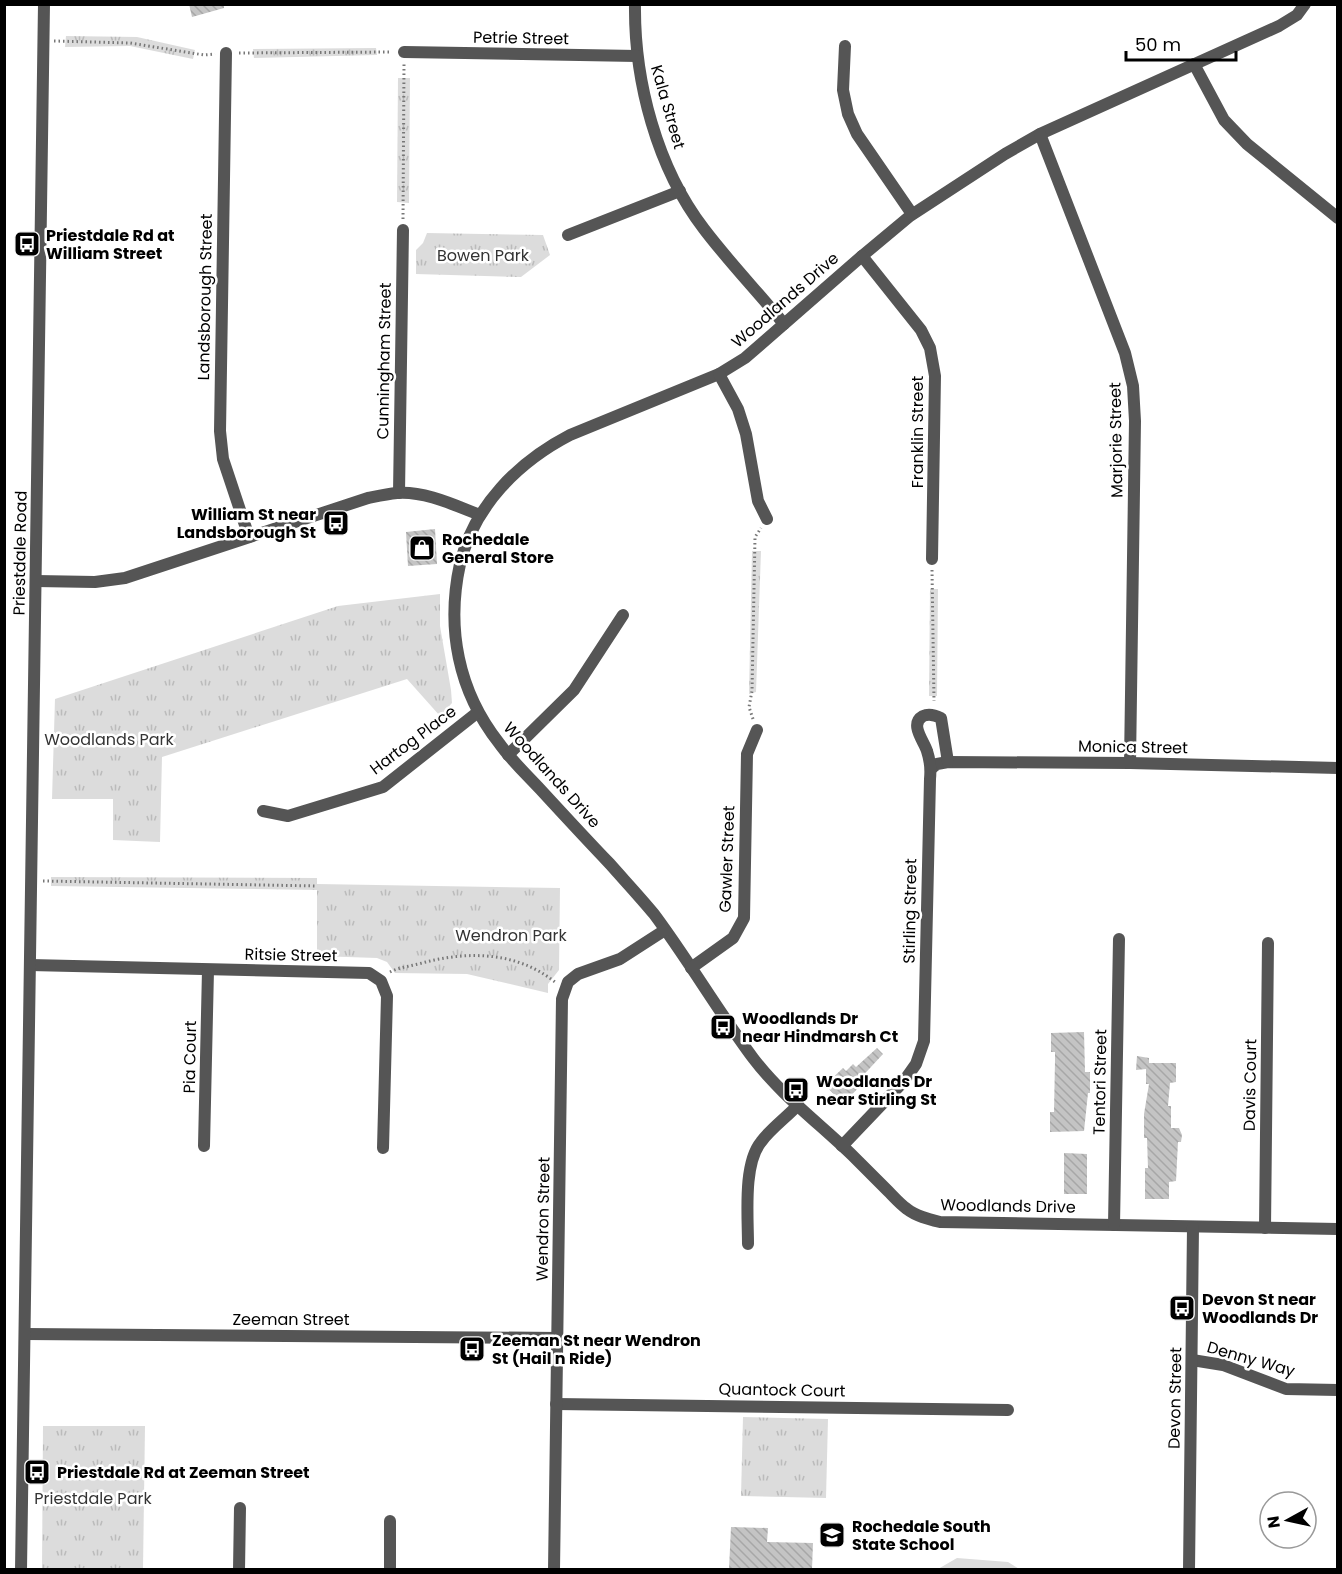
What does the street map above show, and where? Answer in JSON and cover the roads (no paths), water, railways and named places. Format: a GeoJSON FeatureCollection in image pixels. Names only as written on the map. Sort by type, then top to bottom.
{"type":"FeatureCollection","features":[{"type":"Feature","properties":{"kind":"street","name":"Priestdale Road"},"geometry":{"type":"LineString","coordinates":[[21,1569],[44,4]]}},
{"type":"Feature","properties":{"kind":"street","name":"Kala Street"},"geometry":{"type":"LineString","coordinates":[[635,4],[637,56],[646,103],[660,148],[680,191],[703,228],[784,324]]}},
{"type":"Feature","properties":{"kind":"street","name":"Woodlands Drive"},"geometry":{"type":"LineString","coordinates":[[1305,4],[1297,15],[1279,26],[1040,134],[1005,154],[912,214],[745,358],[719,374],[570,435],[550,445],[532,458],[502,486],[480,515],[463,553],[456,585],[454,621],[456,651],[468,688],[478,712],[508,755],[643,901],[754,1059],[772,1081],[908,1210],[923,1218],[940,1222],[1338,1229]]}},
{"type":"Feature","properties":{"kind":"street"},"geometry":{"type":"LineString","coordinates":[[845,46],[843,90],[848,114],[857,134],[912,214]]}},
{"type":"Feature","properties":{"kind":"street","name":"Petrie Street"},"geometry":{"type":"LineString","coordinates":[[404,52],[637,56]]}},
{"type":"Feature","properties":{"kind":"street","name":"Landsborough Street"},"geometry":{"type":"LineString","coordinates":[[225,53],[220,430],[223,459],[249,537]]}},
{"type":"Feature","properties":{"kind":"street"},"geometry":{"type":"LineString","coordinates":[[1194,64],[1224,120],[1247,144],[1338,218]]}},
{"type":"Feature","properties":{"kind":"street","name":"Marjorie Street"},"geometry":{"type":"LineString","coordinates":[[1040,134],[1125,352],[1133,386],[1135,421],[1130,763]]}},
{"type":"Feature","properties":{"kind":"street"},"geometry":{"type":"LineString","coordinates":[[568,235],[680,191]]}},
{"type":"Feature","properties":{"kind":"street","name":"Cunningham Street"},"geometry":{"type":"LineString","coordinates":[[399,493],[403,230]]}},
{"type":"Feature","properties":{"kind":"street","name":"Franklin Street"},"geometry":{"type":"LineString","coordinates":[[862,255],[921,330],[930,348],[935,376],[932,559]]}},
{"type":"Feature","properties":{"kind":"street"},"geometry":{"type":"LineString","coordinates":[[719,374],[738,409],[744,426],[758,501],[767,519]]}},
{"type":"Feature","properties":{"kind":"street"},"geometry":{"type":"LineString","coordinates":[[36,581],[95,582],[125,578],[368,498],[399,493],[422,495],[480,515]]}},
{"type":"Feature","properties":{"kind":"street"},"geometry":{"type":"LineString","coordinates":[[508,755],[574,690],[623,615]]}},
{"type":"Feature","properties":{"kind":"street","name":"Hartog Place"},"geometry":{"type":"LineString","coordinates":[[263,811],[288,816],[383,787],[478,712]]}},
{"type":"Feature","properties":{"kind":"street","name":"Stirling Street"},"geometry":{"type":"LineString","coordinates":[[842,1146],[904,1081],[916,1064],[924,1041],[931,769],[927,749],[919,736],[917,725],[920,718],[925,715],[941,718],[948,762]]}},
{"type":"Feature","properties":{"kind":"street","name":"Gawler Street"},"geometry":{"type":"LineString","coordinates":[[692,968],[733,939],[744,918],[747,754],[756,730]]}},
{"type":"Feature","properties":{"kind":"street","name":"Monica Street"},"geometry":{"type":"LineString","coordinates":[[931,769],[938,764],[948,762],[1338,768]]}},
{"type":"Feature","properties":{"kind":"street","name":"Wendron Street"},"geometry":{"type":"LineString","coordinates":[[554,1569],[562,999],[568,982],[578,974],[620,959],[665,930]]}},
{"type":"Feature","properties":{"kind":"street","name":"Tentori Street"},"geometry":{"type":"LineString","coordinates":[[1114,1225],[1119,939]]}},
{"type":"Feature","properties":{"kind":"street","name":"Davis Court"},"geometry":{"type":"LineString","coordinates":[[1265,1228],[1268,943]]}},
{"type":"Feature","properties":{"kind":"street","name":"Ritsie Street"},"geometry":{"type":"LineString","coordinates":[[30,965],[369,974],[381,981],[387,996],[383,1148]]}},
{"type":"Feature","properties":{"kind":"street","name":"Pia Court"},"geometry":{"type":"LineString","coordinates":[[204,1146],[208,970]]}},
{"type":"Feature","properties":{"kind":"street"},"geometry":{"type":"LineString","coordinates":[[748,1244],[748,1181],[752,1161],[760,1143],[798,1105]]}},
{"type":"Feature","properties":{"kind":"street","name":"Devon Street"},"geometry":{"type":"LineString","coordinates":[[1188,1569],[1193,1227]]}},
{"type":"Feature","properties":{"kind":"street","name":"Zeeman Street"},"geometry":{"type":"LineString","coordinates":[[25,1334],[558,1338]]}},
{"type":"Feature","properties":{"kind":"street","name":"Denny Way"},"geometry":{"type":"LineString","coordinates":[[1192,1360],[1223,1365],[1286,1389],[1338,1390]]}},
{"type":"Feature","properties":{"kind":"street","name":"Quantock Court"},"geometry":{"type":"LineString","coordinates":[[556,1404],[1008,1410]]}},
{"type":"Feature","properties":{"kind":"street"},"geometry":{"type":"LineString","coordinates":[[238,1569],[240,1508]]}},
{"type":"Feature","properties":{"kind":"street"},"geometry":{"type":"LineString","coordinates":[[390,1521],[390,1569]]}},
{"type":"Feature","properties":{"kind":"place","name":"Priestdale Rd at William Street"},"geometry":{"type":"Point","coordinates":[27,244]}},
{"type":"Feature","properties":{"kind":"place","name":"William St near Landsborough St"},"geometry":{"type":"Point","coordinates":[336,523]}},
{"type":"Feature","properties":{"kind":"place","name":"Rochedale General Store"},"geometry":{"type":"Point","coordinates":[422,548]}},
{"type":"Feature","properties":{"kind":"place","name":"Woodlands Dr near Hindmarsh Ct"},"geometry":{"type":"Point","coordinates":[723,1027]}},
{"type":"Feature","properties":{"kind":"place","name":"Woodlands Dr near Stirling St"},"geometry":{"type":"Point","coordinates":[796,1090]}},
{"type":"Feature","properties":{"kind":"place","name":"Devon St near Woodlands Dr"},"geometry":{"type":"Point","coordinates":[1182,1308]}},
{"type":"Feature","properties":{"kind":"place","name":"Zeeman St near Wendron St (Hail n Ride)"},"geometry":{"type":"Point","coordinates":[472,1349]}},
{"type":"Feature","properties":{"kind":"place","name":"Priestdale Rd at Zeeman Street"},"geometry":{"type":"Point","coordinates":[37,1472]}},
{"type":"Feature","properties":{"kind":"place","name":"Rochedale South State School"},"geometry":{"type":"Point","coordinates":[832,1535]}},
{"type":"Feature","properties":{"kind":"park label","name":"Bowen Park"},"geometry":{"type":"Point","coordinates":[483,255]}},
{"type":"Feature","properties":{"kind":"park label","name":"Woodlands Park"},"geometry":{"type":"Point","coordinates":[109,739]}},
{"type":"Feature","properties":{"kind":"park label","name":"Wendron Park"},"geometry":{"type":"Point","coordinates":[511,935]}},
{"type":"Feature","properties":{"kind":"park label","name":"Priestdale Park"},"geometry":{"type":"Point","coordinates":[93,1498]}}]}
